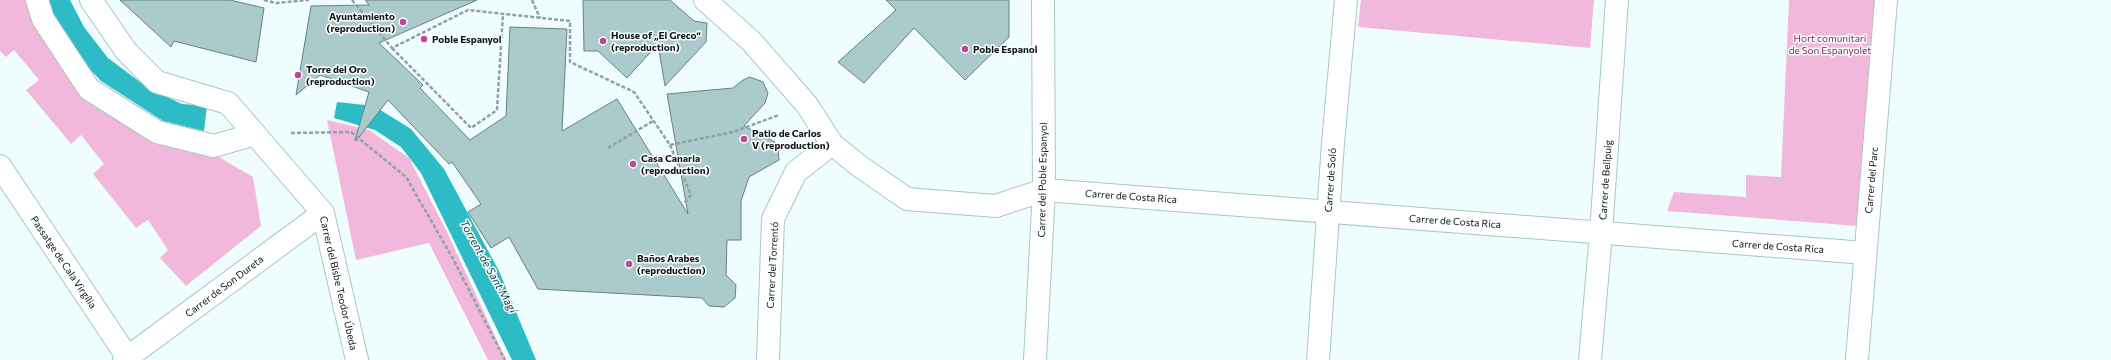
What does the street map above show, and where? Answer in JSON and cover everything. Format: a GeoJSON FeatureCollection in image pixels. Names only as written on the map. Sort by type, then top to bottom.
{"type":"FeatureCollection","features":[{"type":"Feature","properties":{"kind":"street"},"geometry":{"type":"LineString","coordinates":[[37,0],[43,19],[89,89],[157,132],[214,146],[252,131]]}},
{"type":"Feature","properties":{"kind":"street","name":"Carrer del Bisbe Teodor Úbeda"},"geometry":{"type":"LineString","coordinates":[[91,0],[126,51],[157,82],[228,103],[323,212],[357,360]]}},
{"type":"Feature","properties":{"kind":"street","name":"Carrer del Poble Espanyol"},"geometry":{"type":"LineString","coordinates":[[705,0],[751,41],[807,105],[832,144],[858,165],[907,199],[996,206],[1044,190]]}},
{"type":"Feature","properties":{"kind":"street","name":"Carrer del Poble Espanyol"},"geometry":{"type":"LineString","coordinates":[[1035,360],[1044,190],[1043,0]]}},
{"type":"Feature","properties":{"kind":"street","name":"Carrer de Soló"},"geometry":{"type":"LineString","coordinates":[[1318,360],[1327,212],[1346,0]]}},
{"type":"Feature","properties":{"kind":"street","name":"Carrer de Bellpuig"},"geometry":{"type":"LineString","coordinates":[[1590,360],[1601,232],[1617,0]]}},
{"type":"Feature","properties":{"kind":"street","name":"Carrer del Parc"},"geometry":{"type":"LineString","coordinates":[[1857,360],[1886,0]]}},
{"type":"Feature","properties":{"kind":"street","name":"Carrer del Torrentó"},"geometry":{"type":"LineString","coordinates":[[768,360],[773,219],[796,172],[832,144]]}},
{"type":"Feature","properties":{"kind":"street","name":"Passatge de Cala Virgília"},"geometry":{"type":"LineString","coordinates":[[0,166],[126,359]]}},
{"type":"Feature","properties":{"kind":"street","name":"Carrer de Costa Rica"},"geometry":{"type":"LineString","coordinates":[[1044,190],[1865,253]]}},
{"type":"Feature","properties":{"kind":"street","name":"Carrer de Son Dureta"},"geometry":{"type":"LineString","coordinates":[[126,359],[323,212]]}},
{"type":"Feature","properties":{"kind":"path"},"geometry":{"type":"LineString","coordinates":[[264,0],[276,3],[309,0]]}},
{"type":"Feature","properties":{"kind":"path"},"geometry":{"type":"LineString","coordinates":[[352,0],[392,48],[471,128],[497,110],[503,14]]}},
{"type":"Feature","properties":{"kind":"path"},"geometry":{"type":"LineString","coordinates":[[532,0],[540,18]]}},
{"type":"Feature","properties":{"kind":"path"},"geometry":{"type":"LineString","coordinates":[[392,48],[468,10],[570,21],[570,62],[634,92],[670,145],[691,195],[683,204]]}},
{"type":"Feature","properties":{"kind":"path"},"geometry":{"type":"LineString","coordinates":[[670,145],[733,132],[784,113]]}},
{"type":"Feature","properties":{"kind":"path"},"geometry":{"type":"LineString","coordinates":[[608,148],[653,121]]}},
{"type":"Feature","properties":{"kind":"path"},"geometry":{"type":"LineString","coordinates":[[252,131],[350,132],[406,177],[452,257],[505,360]]}},
{"type":"Feature","properties":{"kind":"green space"},"geometry":{"type":"Polygon","coordinates":[[[0,0],[31,0],[131,128],[172,148],[219,157],[253,177],[261,226],[186,286],[160,258],[168,250],[148,220],[136,228],[93,174],[104,164],[81,135],[71,144],[26,90],[39,80],[14,50],[6,57],[0,51],[0,0]]]}},
{"type":"Feature","properties":{"kind":"green space"},"geometry":{"type":"Polygon","coordinates":[[[1361,0],[1594,0],[1590,48],[1358,27],[1361,0]]]}},
{"type":"Feature","properties":{"kind":"green space","name":"Hort comunitari de Son Espanyolet"},"geometry":{"type":"Polygon","coordinates":[[[1789,0],[1877,0],[1858,226],[1667,211],[1674,192],[1746,197],[1746,175],[1781,177],[1789,0]]]}},
{"type":"Feature","properties":{"kind":"green space"},"geometry":{"type":"Polygon","coordinates":[[[327,120],[369,130],[409,158],[447,232],[506,360],[488,360],[429,243],[356,260],[327,120]]]}},
{"type":"Feature","properties":{"kind":"water"},"geometry":{"type":"Polygon","coordinates":[[[48,0],[70,0],[84,27],[108,58],[148,88],[182,104],[207,106],[204,131],[163,121],[101,81],[79,58],[60,32],[48,0]]]}},
{"type":"Feature","properties":{"kind":"water","name":"Torrent de Sant Magí"},"geometry":{"type":"Polygon","coordinates":[[[337,102],[374,106],[411,129],[444,169],[499,271],[536,360],[512,360],[421,173],[401,147],[375,130],[334,118],[337,102]]]}},
{"type":"Feature","properties":{"kind":"building"},"geometry":{"type":"Polygon","coordinates":[[[120,0],[230,0],[264,8],[256,62],[174,41],[171,47],[120,0]]]}},
{"type":"Feature","properties":{"kind":"building"},"geometry":{"type":"Polygon","coordinates":[[[365,0],[477,0],[379,43],[423,85],[420,88],[470,140],[506,116],[510,27],[567,29],[562,131],[617,99],[688,214],[667,94],[733,88],[743,80],[750,77],[763,82],[768,93],[765,103],[744,126],[775,142],[778,147],[779,160],[749,177],[741,201],[741,240],[727,240],[726,275],[736,285],[735,298],[724,307],[709,306],[702,298],[538,289],[509,237],[491,248],[468,212],[481,204],[452,162],[449,164],[388,100],[356,141],[355,140],[369,92],[320,75],[296,95],[311,6],[369,5],[365,0]]]}},
{"type":"Feature","properties":{"kind":"building"},"geometry":{"type":"Polygon","coordinates":[[[583,0],[670,0],[694,21],[707,23],[706,42],[665,86],[658,44],[627,78],[598,51],[584,51],[583,0]]]}},
{"type":"Feature","properties":{"kind":"building","name":"Poble Espanol"},"geometry":{"type":"Polygon","coordinates":[[[886,0],[1009,0],[1009,37],[965,80],[914,28],[864,83],[838,62],[896,10],[886,0]]]}},
{"type":"Feature","properties":{"kind":"place","name":"Ayuntamiento (reproduction)"},"geometry":{"type":"Point","coordinates":[403,22]}},
{"type":"Feature","properties":{"kind":"place","name":"Poble Espanyol"},"geometry":{"type":"Point","coordinates":[424,39]}},
{"type":"Feature","properties":{"kind":"place","name":"House of „El Greco“ (reproduction)"},"geometry":{"type":"Point","coordinates":[603,41]}},
{"type":"Feature","properties":{"kind":"place","name":"Poble Espanol"},"geometry":{"type":"Point","coordinates":[965,49]}},
{"type":"Feature","properties":{"kind":"place","name":"Torre del Oro (reproduction)"},"geometry":{"type":"Point","coordinates":[298,75]}},
{"type":"Feature","properties":{"kind":"place","name":"Patio de Carlos V (reproduction)"},"geometry":{"type":"Point","coordinates":[744,139]}},
{"type":"Feature","properties":{"kind":"place","name":"Casa Canaria (reproduction)"},"geometry":{"type":"Point","coordinates":[633,164]}},
{"type":"Feature","properties":{"kind":"place","name":"Baños Arabes (reproduction)"},"geometry":{"type":"Point","coordinates":[629,264]}}]}
